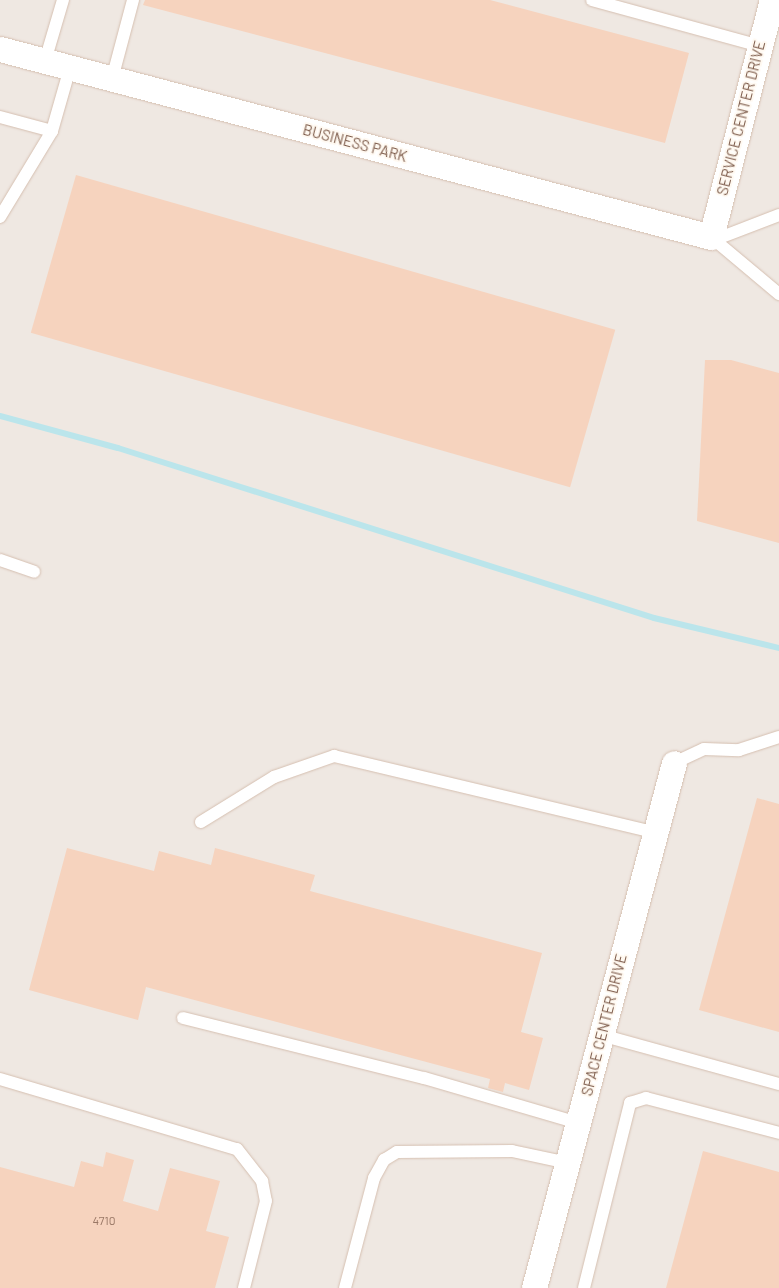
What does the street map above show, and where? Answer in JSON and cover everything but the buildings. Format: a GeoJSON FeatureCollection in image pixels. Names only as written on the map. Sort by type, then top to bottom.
{"type":"FeatureCollection","features":[{"type":"Feature","properties":{"kind":"street","name":"SERVICE CENTER DRIVE"},"geometry":{"type":"LineString","coordinates":[[712,238],[768,37],[772,0]]}},
{"type":"Feature","properties":{"kind":"street","name":"BUSINESS PARK"},"geometry":{"type":"LineString","coordinates":[[0,49],[712,238]]}},
{"type":"Feature","properties":{"kind":"street","name":"SPACE CENTER DRIVE"},"geometry":{"type":"LineString","coordinates":[[534,1288],[653,832],[674,762]]}},
{"type":"Feature","properties":{"kind":"lane"},"geometry":{"type":"LineString","coordinates":[[45,61],[63,0]]}},
{"type":"Feature","properties":{"kind":"lane"},"geometry":{"type":"LineString","coordinates":[[112,79],[133,0]]}},
{"type":"Feature","properties":{"kind":"lane"},"geometry":{"type":"LineString","coordinates":[[592,0],[768,37]]}},
{"type":"Feature","properties":{"kind":"lane"},"geometry":{"type":"LineString","coordinates":[[0,217],[52,130],[70,68]]}},
{"type":"Feature","properties":{"kind":"lane"},"geometry":{"type":"LineString","coordinates":[[0,117],[52,130]]}},
{"type":"Feature","properties":{"kind":"lane"},"geometry":{"type":"LineString","coordinates":[[712,238],[779,215]]}},
{"type":"Feature","properties":{"kind":"lane"},"geometry":{"type":"LineString","coordinates":[[712,238],[779,294]]}},
{"type":"Feature","properties":{"kind":"lane"},"geometry":{"type":"LineString","coordinates":[[0,560],[34,572]]}},
{"type":"Feature","properties":{"kind":"lane"},"geometry":{"type":"LineString","coordinates":[[674,762],[704,749],[740,750],[779,737]]}},
{"type":"Feature","properties":{"kind":"lane"},"geometry":{"type":"LineString","coordinates":[[200,822],[274,777],[334,756],[653,832]]}},
{"type":"Feature","properties":{"kind":"lane"},"geometry":{"type":"LineString","coordinates":[[183,1018],[424,1078],[578,1123]]}},
{"type":"Feature","properties":{"kind":"lane"},"geometry":{"type":"LineString","coordinates":[[601,1035],[779,1084]]}},
{"type":"Feature","properties":{"kind":"lane"},"geometry":{"type":"LineString","coordinates":[[0,1079],[237,1149],[262,1181],[266,1201],[244,1288]]}},
{"type":"Feature","properties":{"kind":"lane"},"geometry":{"type":"LineString","coordinates":[[584,1288],[630,1103],[646,1098],[779,1133]]}},
{"type":"Feature","properties":{"kind":"lane"},"geometry":{"type":"LineString","coordinates":[[345,1288],[374,1178],[384,1160],[397,1152],[512,1151],[568,1162]]}},
{"type":"Feature","properties":{"kind":"shaded area"},"geometry":{"type":"Polygon","coordinates":[[[0,0],[779,0],[779,1288],[0,1288],[0,0]]]}},
{"type":"Feature","properties":{"kind":"waterway"},"geometry":{"type":"LineString","coordinates":[[0,416],[118,448],[654,618],[779,648]]}}]}
